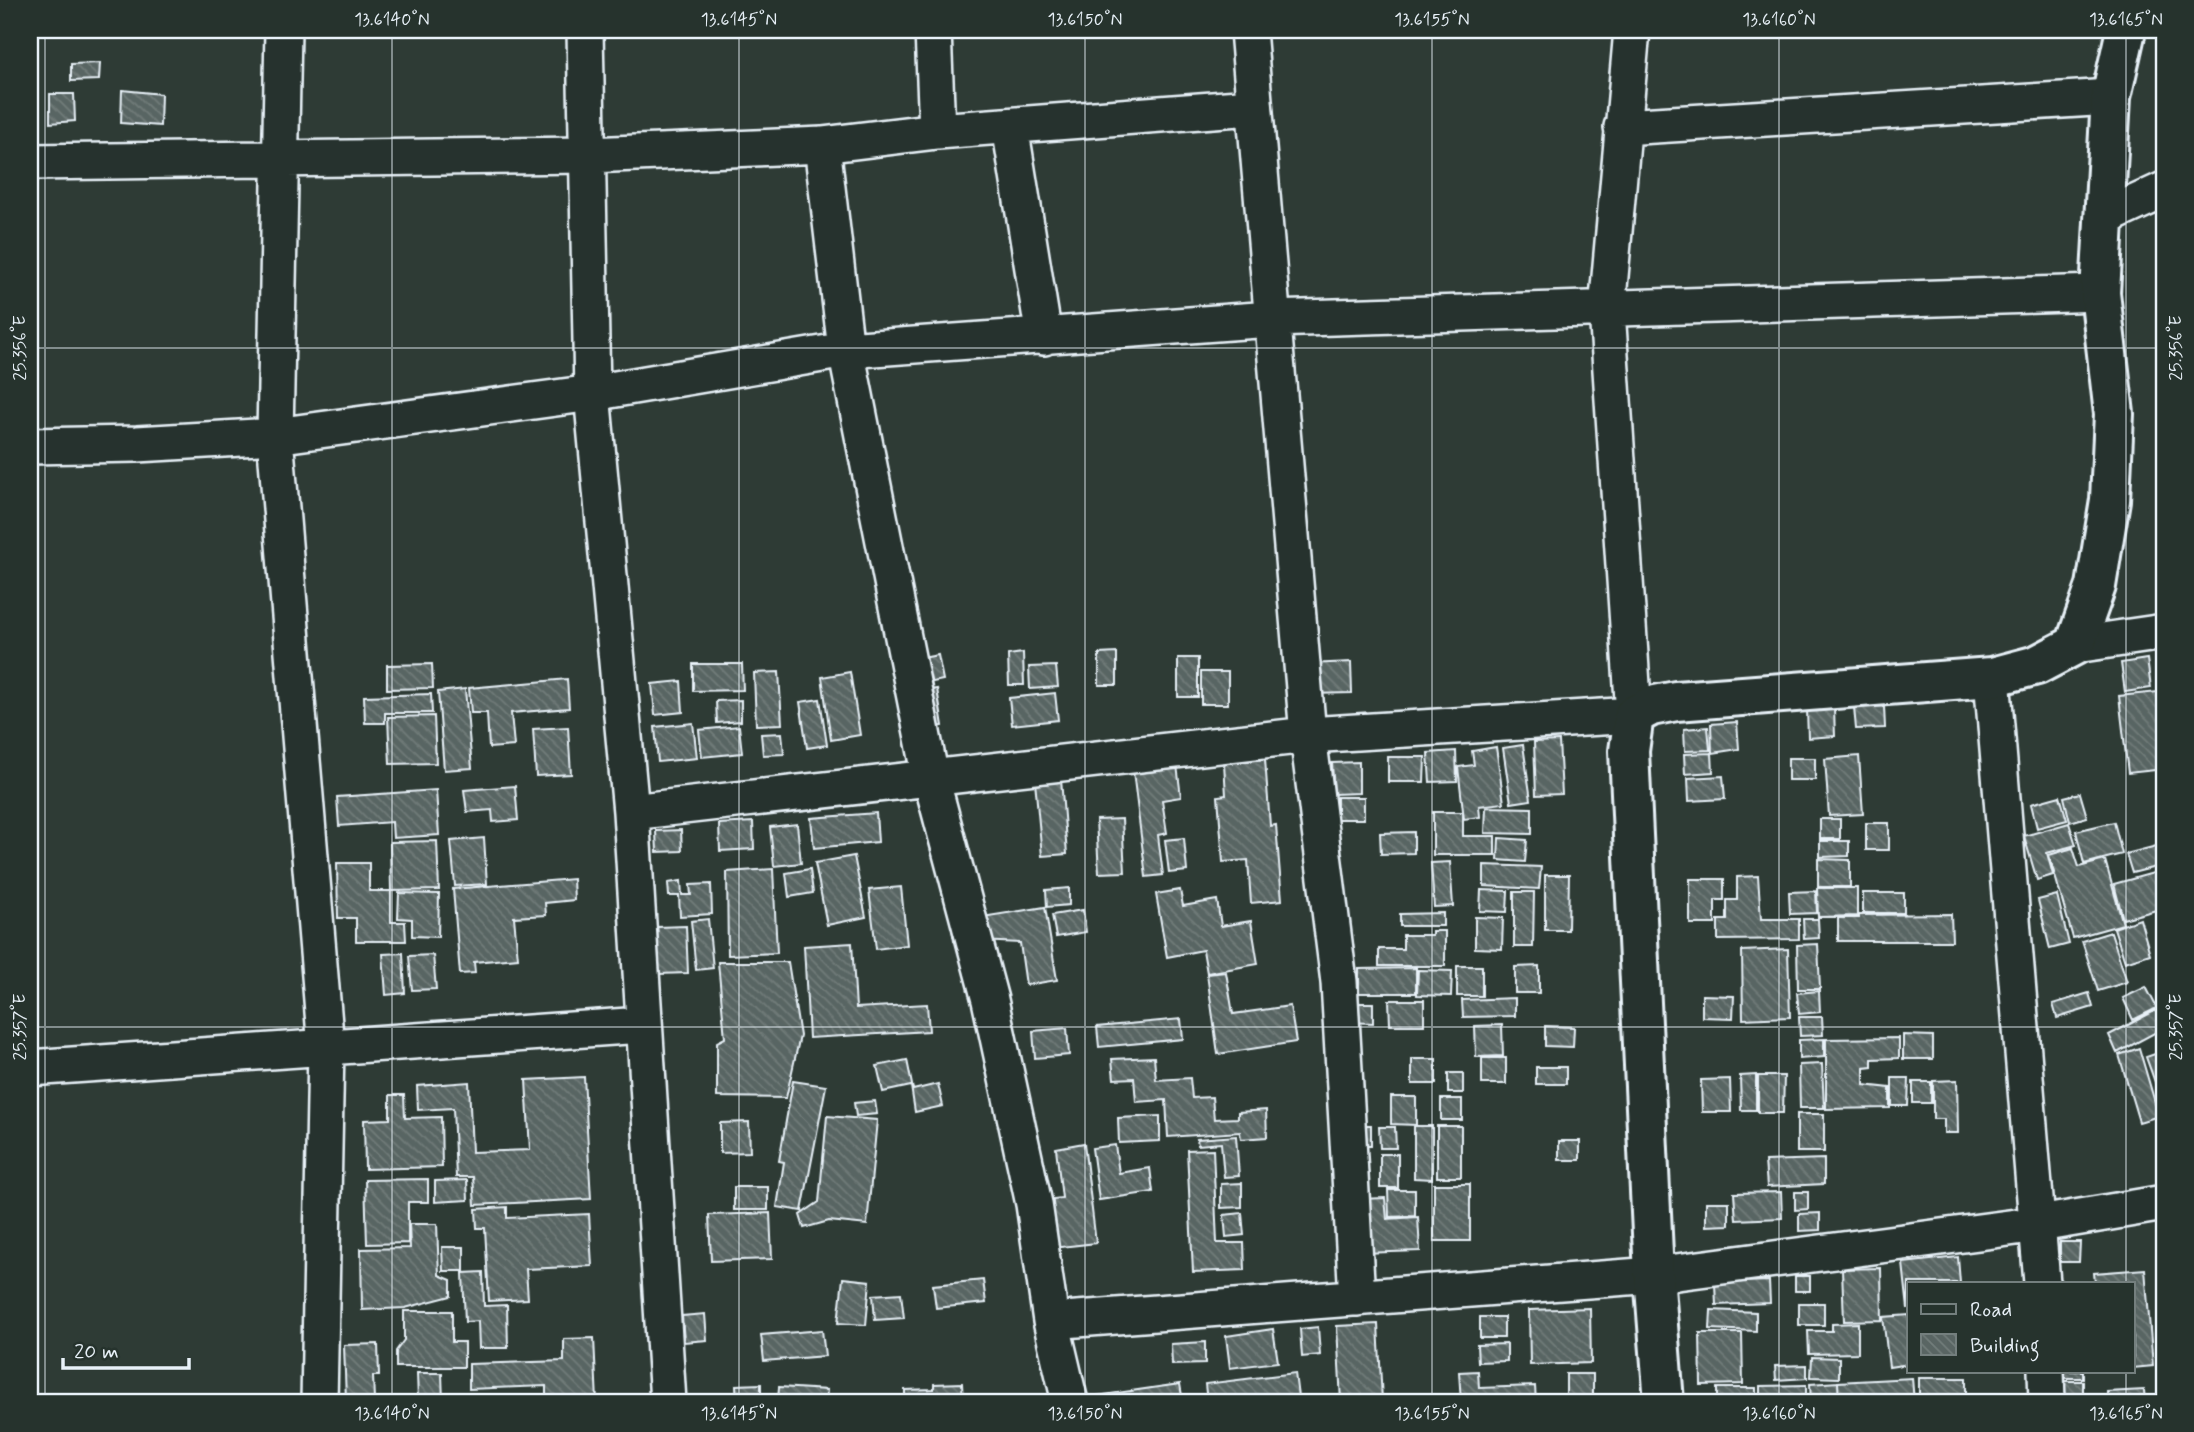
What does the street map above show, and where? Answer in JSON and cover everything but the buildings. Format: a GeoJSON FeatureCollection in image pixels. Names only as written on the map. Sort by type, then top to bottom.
{"type":"FeatureCollection","features":[{"type":"Feature","properties":{"kind":"street"},"geometry":{"type":"LineString","coordinates":[[283,30],[275,436],[326,1048],[319,1402]]}},
{"type":"Feature","properties":{"kind":"street"},"geometry":{"type":"LineString","coordinates":[[585,30],[592,393],[631,812],[642,1025],[668,1402]]}},
{"type":"Feature","properties":{"kind":"street"},"geometry":{"type":"LineString","coordinates":[[933,30],[937,131]]}},
{"type":"Feature","properties":{"kind":"street"},"geometry":{"type":"LineString","coordinates":[[1248,30],[1252,107],[1308,735],[1339,982],[1357,1298]]}},
{"type":"Feature","properties":{"kind":"street"},"geometry":{"type":"LineString","coordinates":[[1632,30],[1607,310],[1634,715],[1629,751],[1654,1275],[1664,1402]]}},
{"type":"Feature","properties":{"kind":"street"},"geometry":{"type":"LineString","coordinates":[[2075,645],[2096,586],[2109,500],[2114,414],[2100,293],[2111,97],[2126,30]]}},
{"type":"Feature","properties":{"kind":"street"},"geometry":{"type":"LineString","coordinates":[[1622,127],[2111,97]]}},
{"type":"Feature","properties":{"kind":"street"},"geometry":{"type":"LineString","coordinates":[[30,162],[282,161],[589,155],[822,145],[937,131],[1252,107]]}},
{"type":"Feature","properties":{"kind":"street"},"geometry":{"type":"LineString","coordinates":[[1010,125],[1044,337]]}},
{"type":"Feature","properties":{"kind":"street"},"geometry":{"type":"LineString","coordinates":[[822,145],[846,350],[931,778],[990,1000],[1034,1204],[1051,1321],[1070,1402]]}},
{"type":"Feature","properties":{"kind":"street"},"geometry":{"type":"LineString","coordinates":[[2103,218],[2164,190]]}},
{"type":"Feature","properties":{"kind":"street"},"geometry":{"type":"LineString","coordinates":[[30,446],[137,444],[275,436],[592,393],[846,350],[1271,319],[2100,293]]}},
{"type":"Feature","properties":{"kind":"street"},"geometry":{"type":"LineString","coordinates":[[631,812],[1308,735],[1634,715],[1676,701],[1992,677],[2037,665],[2075,645],[2164,632]]}},
{"type":"Feature","properties":{"kind":"street"},"geometry":{"type":"LineString","coordinates":[[1992,677],[2042,1282]]}},
{"type":"Feature","properties":{"kind":"street"},"geometry":{"type":"LineString","coordinates":[[30,1068],[642,1025]]}},
{"type":"Feature","properties":{"kind":"street"},"geometry":{"type":"LineString","coordinates":[[1051,1321],[1654,1275],[2039,1224],[2164,1203]]}},
{"type":"Feature","properties":{"kind":"street"},"geometry":{"type":"LineString","coordinates":[[2046,1372],[2047,1402]]}}]}
